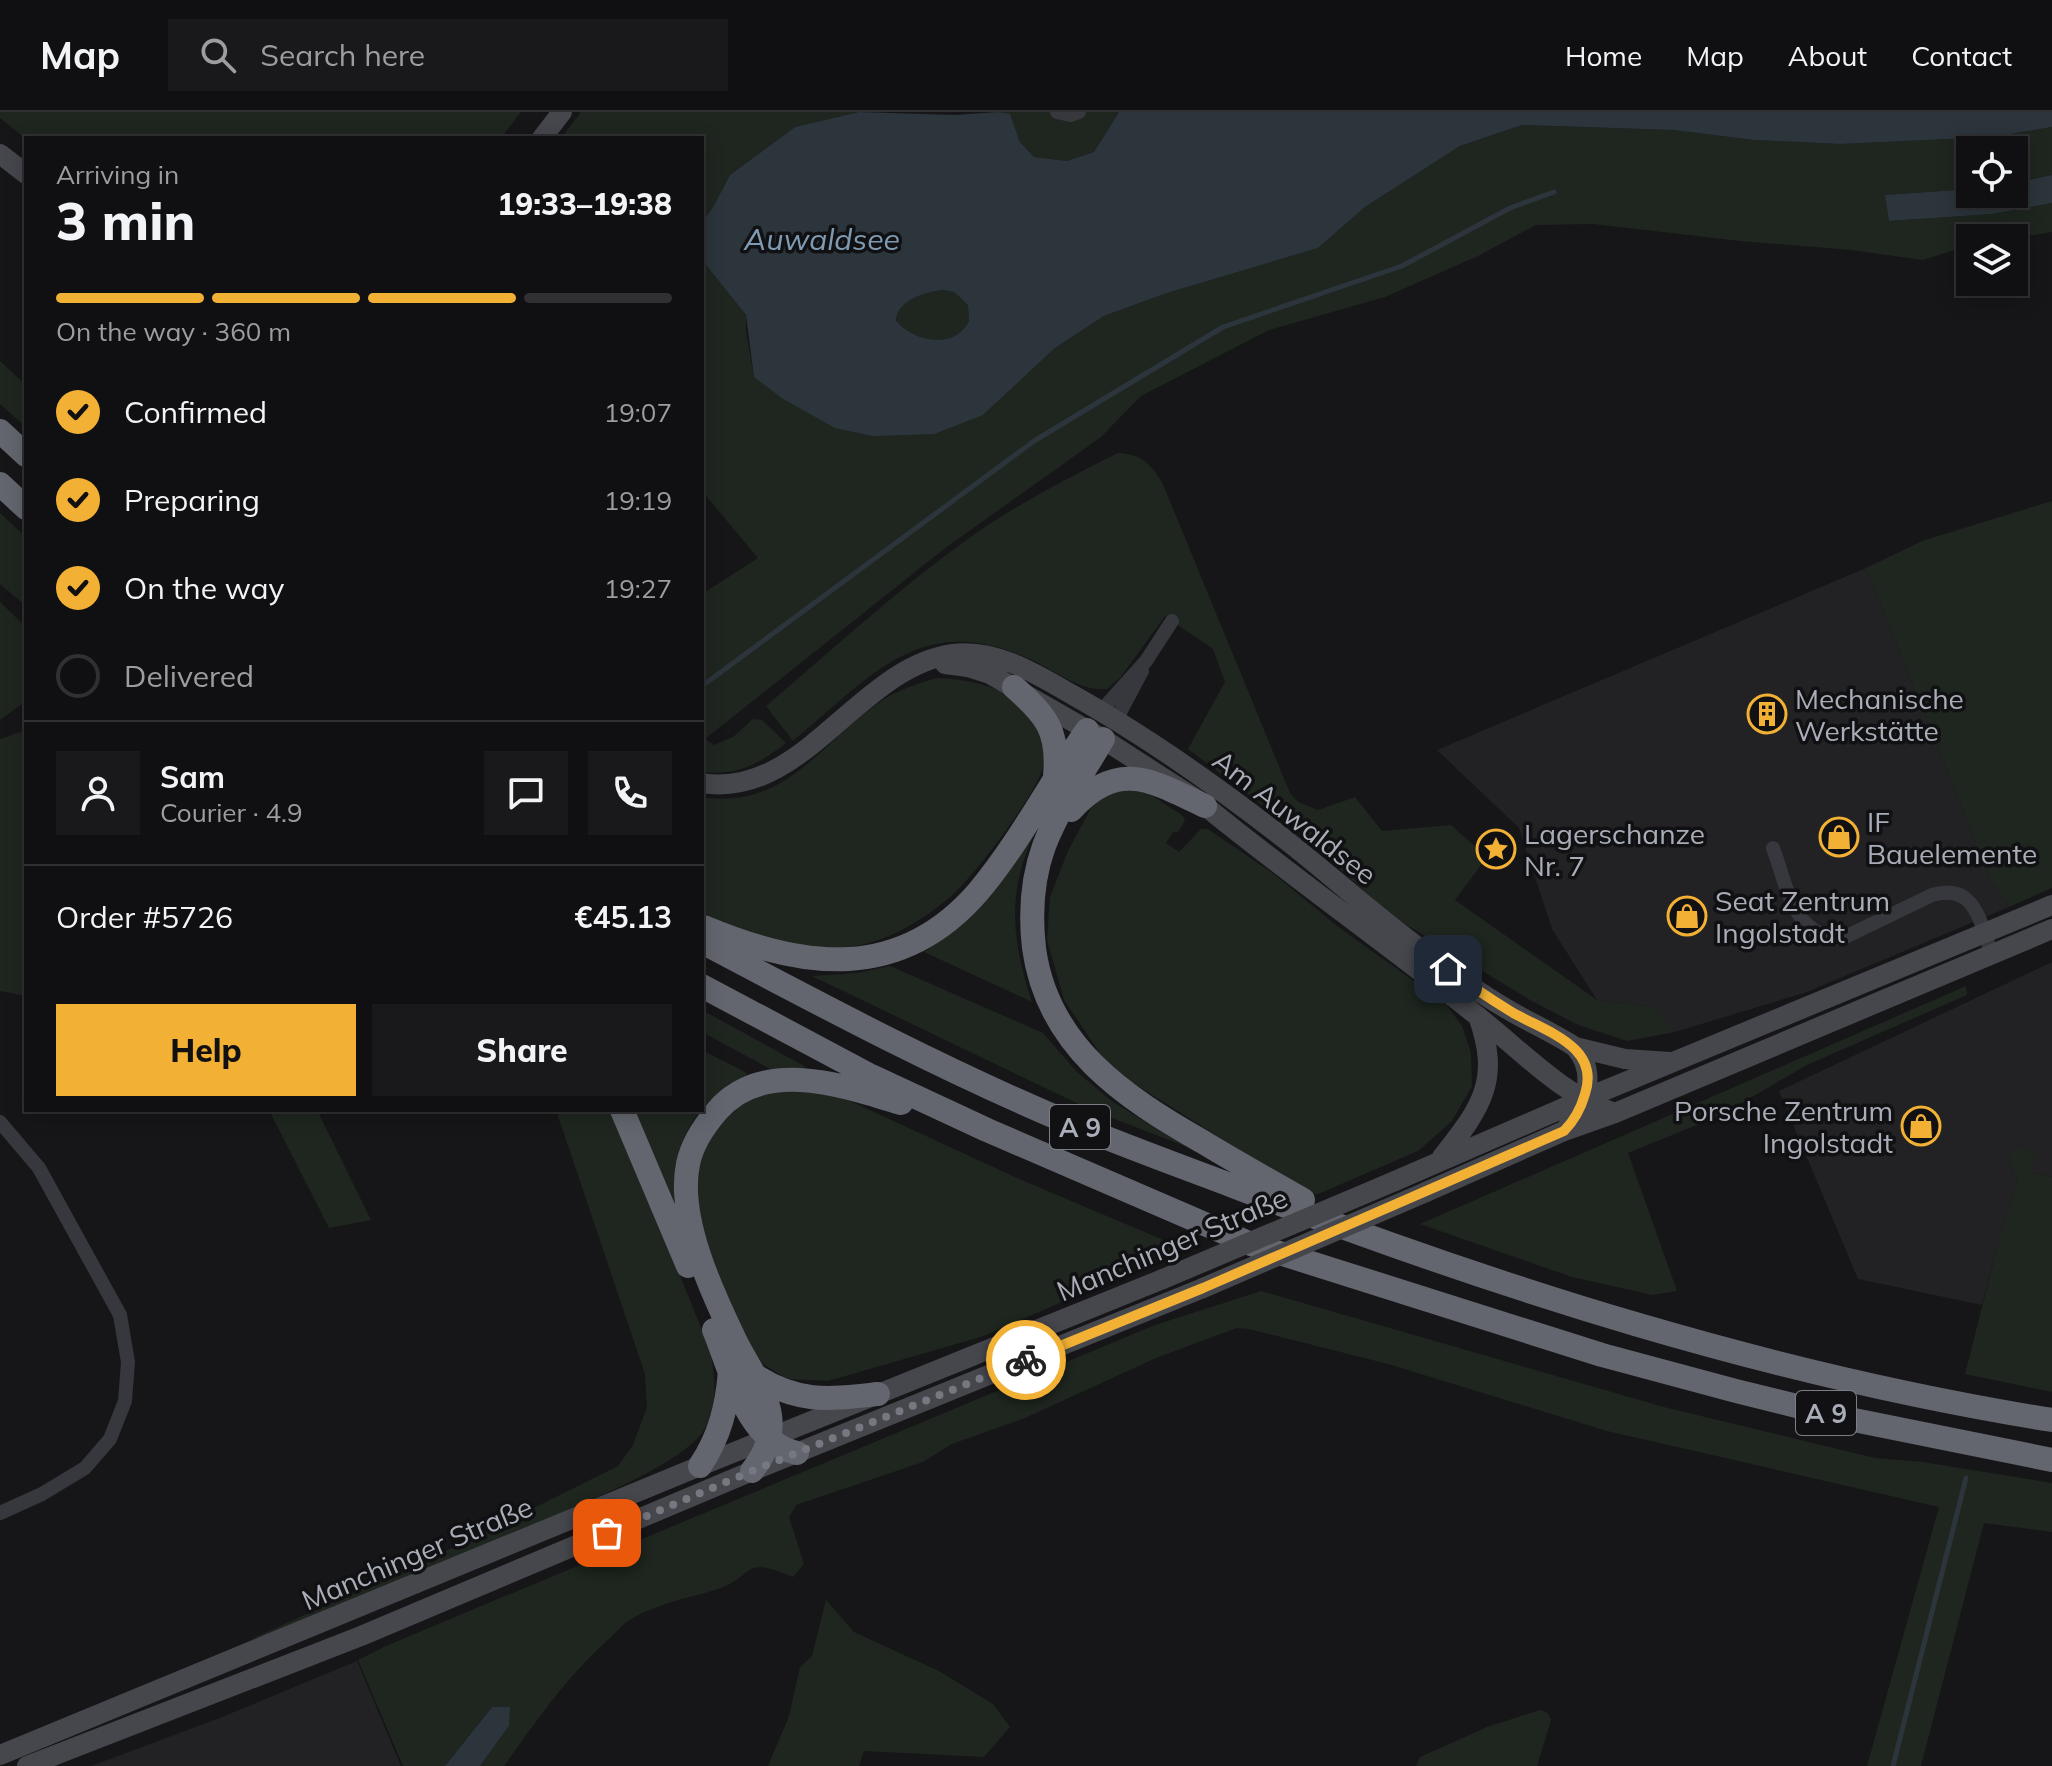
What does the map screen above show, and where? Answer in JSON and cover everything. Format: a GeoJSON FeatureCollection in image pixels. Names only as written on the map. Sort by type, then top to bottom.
{"type":"FeatureCollection","features":[{"type":"Feature","properties":{"kind":"highway"},"geometry":{"type":"LineString","coordinates":[[0,431],[24,453]]}},
{"type":"Feature","properties":{"kind":"highway"},"geometry":{"type":"LineString","coordinates":[[0,484],[24,506]]}},
{"type":"Feature","properties":{"kind":"highway"},"geometry":{"type":"LineString","coordinates":[[1014,687],[1045,716],[1050,726],[1056,747],[1055,776]]}},
{"type":"Feature","properties":{"kind":"highway"},"geometry":{"type":"LineString","coordinates":[[704,927],[760,949],[806,959],[861,958],[911,942],[946,921],[977,893],[1012,845],[1055,776],[1102,725]]}},
{"type":"Feature","properties":{"kind":"highway"},"geometry":{"type":"LineString","coordinates":[[1102,725],[1045,843],[1032,898],[1035,957],[1051,1008],[1077,1049],[1117,1088],[1149,1111],[1371,1239]]}},
{"type":"Feature","properties":{"kind":"highway"},"geometry":{"type":"LineString","coordinates":[[1045,843],[1084,796],[1095,787],[1119,779],[1139,779],[1155,784],[1205,806]]}},
{"type":"Feature","properties":{"kind":"highway","name":"A 9"},"geometry":{"type":"LineString","coordinates":[[704,943],[918,1054],[1071,1124],[1371,1239],[1581,1308],[1764,1359],[1890,1389],[2052,1420]]}},
{"type":"Feature","properties":{"kind":"highway","name":"A 9"},"geometry":{"type":"LineString","coordinates":[[704,987],[871,1076],[987,1130],[1251,1244],[1602,1355],[1849,1419],[2052,1460]]}},
{"type":"Feature","properties":{"kind":"highway"},"geometry":{"type":"LineString","coordinates":[[752,1471],[766,1450],[770,1416],[757,1377],[734,1339],[702,1260],[687,1206],[688,1164],[696,1141],[707,1123],[722,1105],[756,1086],[796,1079],[822,1081],[987,1130]]}},
{"type":"Feature","properties":{"kind":"highway"},"geometry":{"type":"LineString","coordinates":[[623,1112],[749,1412],[769,1438],[786,1451],[797,1453]]}},
{"type":"Feature","properties":{"kind":"highway"},"geometry":{"type":"LineString","coordinates":[[700,1466],[713,1446],[722,1423],[730,1369]]}},
{"type":"Feature","properties":{"kind":"highway"},"geometry":{"type":"LineString","coordinates":[[757,1377],[773,1388],[823,1400],[878,1394]]}},
{"type":"Feature","properties":{"kind":"main road"},"geometry":{"type":"LineString","coordinates":[[544,136],[562,112]]}},
{"type":"Feature","properties":{"kind":"main road"},"geometry":{"type":"LineString","coordinates":[[0,154],[24,172]]}},
{"type":"Feature","properties":{"kind":"main road","name":"Am Auwaldsee"},"geometry":{"type":"LineString","coordinates":[[704,783],[731,785],[766,775],[785,764],[878,690],[916,666],[954,653],[995,658],[1026,670],[1102,725],[1160,774],[1478,1016],[1557,1082],[1615,1113]]}},
{"type":"Feature","properties":{"kind":"main road","name":"Am Auwaldsee"},"geometry":{"type":"LineString","coordinates":[[916,666],[946,664],[968,667],[1102,725],[1257,818],[1387,924],[1474,988],[1575,1047],[1625,1059],[1674,1062]]}},
{"type":"Feature","properties":{"kind":"main road","name":"Manchinger Straße"},"geometry":{"type":"LineString","coordinates":[[0,1755],[1163,1279],[1584,1099],[2052,905]]}},
{"type":"Feature","properties":{"kind":"main road","name":"Manchinger Straße"},"geometry":{"type":"LineString","coordinates":[[27,1766],[361,1636],[752,1471],[1203,1288],[1564,1131],[1615,1113],[2052,929]]}},
{"type":"Feature","properties":{"kind":"main road"},"geometry":{"type":"LineString","coordinates":[[1440,1160],[1471,1120],[1485,1095],[1489,1060],[1478,1016]]}},
{"type":"Feature","properties":{"kind":"main road"},"geometry":{"type":"LineString","coordinates":[[1564,1131],[1584,1099],[1588,1075],[1582,1055],[1575,1047]]}},
{"type":"Feature","properties":{"kind":"street"},"geometry":{"type":"LineString","coordinates":[[1057,112],[1070,115],[1079,112]]}},
{"type":"Feature","properties":{"kind":"street"},"geometry":{"type":"LineString","coordinates":[[1102,725],[1172,621]]}},
{"type":"Feature","properties":{"kind":"street"},"geometry":{"type":"LineString","coordinates":[[1773,848],[1801,919],[1812,932],[1826,938],[1841,939],[1947,890],[1962,895],[1972,904],[1992,955]]}},
{"type":"Feature","properties":{"kind":"street"},"geometry":{"type":"LineString","coordinates":[[0,1122],[39,1168],[120,1315],[128,1362],[125,1401],[110,1439],[85,1468],[42,1494],[0,1513]]}},
{"type":"Feature","properties":{"kind":"shaded area"},"geometry":{"type":"Polygon","coordinates":[[[0,112],[521,112],[503,136],[24,137],[0,118],[0,112]]]}},
{"type":"Feature","properties":{"kind":"shaded area"},"geometry":{"type":"Polygon","coordinates":[[[581,112],[859,112],[795,127],[730,175],[704,219],[704,136],[563,136],[581,112]]]}},
{"type":"Feature","properties":{"kind":"shaded area"},"geometry":{"type":"Polygon","coordinates":[[[998,112],[1119,112],[1094,152],[1067,161],[1034,157],[1020,142],[1010,115],[998,112]]]}},
{"type":"Feature","properties":{"kind":"shaded area"},"geometry":{"type":"Polygon","coordinates":[[[1522,125],[1673,130],[1754,140],[1840,144],[1956,139],[1956,190],[1885,195],[1890,221],[1992,214],[2052,203],[2052,232],[2028,236],[2028,224],[1956,224],[1956,249],[1923,260],[1593,224],[1536,225],[1478,256],[1385,297],[1269,330],[1141,396],[1101,437],[944,549],[705,739],[714,745],[733,737],[753,719],[762,720],[786,743],[747,767],[726,772],[704,772],[704,593],[758,558],[704,493],[704,262],[746,315],[754,377],[983,415],[1055,348],[1104,316],[1164,294],[1318,248],[1365,207],[1460,146],[1522,125]]]}},
{"type":"Feature","properties":{"kind":"shaded area"},"geometry":{"type":"Polygon","coordinates":[[[2052,127],[2052,175],[2028,180],[2028,136],[1999,136],[2052,127]]]}},
{"type":"Feature","properties":{"kind":"shaded area"},"geometry":{"type":"Polygon","coordinates":[[[943,290],[954,292],[968,305],[969,321],[954,336],[934,340],[923,338],[896,321],[907,302],[920,295],[943,290]]]}},
{"type":"Feature","properties":{"kind":"shaded area"},"geometry":{"type":"Polygon","coordinates":[[[0,361],[24,383],[24,425],[0,404],[0,361]]]}},
{"type":"Feature","properties":{"kind":"shaded area"},"geometry":{"type":"Polygon","coordinates":[[[1118,453],[1133,455],[1144,461],[1162,482],[1290,793],[1298,802],[1318,810],[1355,797],[1382,831],[1451,825],[1487,857],[1455,900],[1597,1000],[1655,1007],[1675,1032],[1627,1041],[1578,1025],[1530,1000],[1392,916],[1301,834],[1188,749],[1225,682],[1213,649],[1165,616],[1120,678],[1107,689],[1079,684],[1034,661],[995,646],[960,642],[930,645],[902,656],[875,672],[793,741],[766,706],[891,599],[969,538],[1023,503],[1118,453]]]}},
{"type":"Feature","properties":{"kind":"shaded area"},"geometry":{"type":"Polygon","coordinates":[[[2052,501],[2052,888],[2009,907],[1992,883],[1866,568],[1922,541],[2052,501]]]}},
{"type":"Feature","properties":{"kind":"shaded area"},"geometry":{"type":"Polygon","coordinates":[[[0,513],[24,535],[24,604],[0,584],[0,513]]]}},
{"type":"Feature","properties":{"kind":"shaded area"},"geometry":{"type":"Polygon","coordinates":[[[1866,568],[1992,883],[2009,907],[1807,992],[1675,1032],[1654,1007],[1597,1000],[1552,929],[1519,828],[1437,750],[1866,568]]]}},
{"type":"Feature","properties":{"kind":"shaded area"},"geometry":{"type":"Polygon","coordinates":[[[0,602],[24,627],[24,702],[0,720],[0,602]]]}},
{"type":"Feature","properties":{"kind":"shaded area"},"geometry":{"type":"Polygon","coordinates":[[[937,678],[994,688],[1031,711],[1041,727],[1045,752],[1037,782],[1002,836],[973,873],[940,906],[917,921],[880,939],[854,946],[815,947],[776,941],[738,929],[704,913],[704,797],[731,798],[757,793],[779,783],[800,770],[880,702],[937,678]]]}},
{"type":"Feature","properties":{"kind":"shaded area"},"geometry":{"type":"Polygon","coordinates":[[[24,731],[24,996],[0,991],[0,739],[24,731]]]}},
{"type":"Feature","properties":{"kind":"shaded area"},"geometry":{"type":"Polygon","coordinates":[[[1120,789],[1148,793],[1183,816],[1185,821],[1166,843],[1179,852],[1201,829],[1208,829],[1274,874],[1337,926],[1446,1004],[1462,1026],[1471,1053],[1472,1086],[1452,1121],[1418,1151],[1316,1195],[1130,1081],[1103,1058],[1064,1000],[1047,940],[1050,897],[1068,851],[1091,808],[1104,796],[1120,789]]]}},
{"type":"Feature","properties":{"kind":"shaded area"},"geometry":{"type":"Polygon","coordinates":[[[1041,822],[1022,865],[1015,904],[1017,942],[1032,1002],[924,952],[948,935],[987,897],[1041,822]]]}},
{"type":"Feature","properties":{"kind":"shaded area"},"geometry":{"type":"Polygon","coordinates":[[[2052,962],[2052,1177],[2031,1173],[2008,1159],[2018,1182],[1982,1305],[1858,1279],[1779,1091],[2052,962]]]}},
{"type":"Feature","properties":{"kind":"shaded area"},"geometry":{"type":"Polygon","coordinates":[[[890,966],[1043,1033],[1077,1072],[1113,1102],[1187,1147],[1089,1109],[812,976],[857,973],[890,966]]]}},
{"type":"Feature","properties":{"kind":"shaded area"},"geometry":{"type":"Polygon","coordinates":[[[1966,986],[1967,995],[1807,1065],[1719,1116],[1628,1153],[1677,1291],[1652,1295],[1572,1277],[1420,1224],[1966,986]]]}},
{"type":"Feature","properties":{"kind":"shaded area"},"geometry":{"type":"Polygon","coordinates":[[[704,1011],[806,1067],[804,1070],[776,1072],[704,1033],[704,1011]]]}},
{"type":"Feature","properties":{"kind":"shaded area"},"geometry":{"type":"Polygon","coordinates":[[[704,1051],[745,1072],[748,1077],[727,1085],[704,1106],[704,1051]]]}},
{"type":"Feature","properties":{"kind":"shaded area"},"geometry":{"type":"Polygon","coordinates":[[[809,1090],[850,1101],[1017,1178],[1187,1250],[984,1336],[828,1381],[787,1379],[763,1364],[741,1332],[698,1221],[697,1168],[718,1123],[740,1103],[771,1092],[809,1090]]]}},
{"type":"Feature","properties":{"kind":"shaded area"},"geometry":{"type":"Polygon","coordinates":[[[270,1112],[318,1112],[371,1220],[329,1228],[270,1112]]]}},
{"type":"Feature","properties":{"kind":"shaded area"},"geometry":{"type":"Polygon","coordinates":[[[557,1112],[614,1112],[710,1350],[715,1393],[708,1423],[689,1446],[626,1484],[291,1630],[251,1639],[459,1545],[618,1466],[633,1445],[647,1407],[645,1374],[557,1112]]]}},
{"type":"Feature","properties":{"kind":"shaded area"},"geometry":{"type":"Polygon","coordinates":[[[633,1112],[699,1112],[682,1142],[674,1201],[669,1202],[633,1112]]]}},
{"type":"Feature","properties":{"kind":"shaded area"},"geometry":{"type":"Polygon","coordinates":[[[2015,1146],[2036,1151],[2031,1173],[2052,1177],[2052,1392],[1965,1374],[2000,1236],[2018,1182],[2008,1159],[2015,1146]]]}},
{"type":"Feature","properties":{"kind":"shaded area"},"geometry":{"type":"Polygon","coordinates":[[[1261,1291],[1664,1407],[1875,1458],[1923,1462],[2052,1483],[2052,1532],[1984,1523],[1921,1766],[1867,1766],[1939,1507],[1607,1431],[1388,1364],[1237,1328],[1156,1358],[1025,1418],[952,1444],[923,1462],[796,1505],[789,1517],[804,1564],[793,1577],[776,1570],[755,1568],[728,1585],[663,1605],[630,1620],[567,1683],[504,1766],[480,1766],[509,1726],[509,1707],[492,1707],[445,1766],[403,1766],[358,1660],[1155,1325],[1261,1291]]]}},
{"type":"Feature","properties":{"kind":"shaded area"},"geometry":{"type":"Polygon","coordinates":[[[826,1600],[854,1632],[939,1671],[993,1704],[1010,1727],[984,1757],[864,1751],[859,1766],[768,1766],[789,1716],[800,1667],[812,1656],[826,1600]]]}},
{"type":"Feature","properties":{"kind":"shaded area"},"geometry":{"type":"Polygon","coordinates":[[[357,1661],[401,1766],[91,1766],[222,1717],[357,1661]]]}},
{"type":"Feature","properties":{"kind":"shaded area"},"geometry":{"type":"Polygon","coordinates":[[[1540,1710],[1548,1713],[1551,1720],[1537,1766],[1416,1766],[1420,1757],[1487,1727],[1540,1710]]]}},
{"type":"Feature","properties":{"kind":"water","name":"Auwaldsee"},"geometry":{"type":"Polygon","coordinates":[[[859,112],[1010,114],[1020,142],[1034,157],[1067,161],[1094,152],[1119,112],[2052,112],[2052,127],[1999,136],[1840,144],[1754,140],[1673,130],[1522,125],[1460,146],[1365,207],[1318,248],[1164,294],[1104,316],[1055,348],[983,415],[934,434],[873,436],[835,428],[783,399],[754,377],[746,315],[704,262],[704,219],[730,175],[795,127],[859,112]],[[943,290],[913,298],[901,308],[896,321],[913,334],[934,340],[954,336],[969,321],[968,305],[954,292],[943,290]]]}},
{"type":"Feature","properties":{"kind":"water"},"geometry":{"type":"Polygon","coordinates":[[[2052,175],[2052,203],[2028,207],[2028,180],[2052,175]]]}},
{"type":"Feature","properties":{"kind":"water"},"geometry":{"type":"Polygon","coordinates":[[[1956,190],[1956,208],[2025,208],[1992,214],[1889,221],[1885,195],[1956,190]]]}},
{"type":"Feature","properties":{"kind":"water"},"geometry":{"type":"Polygon","coordinates":[[[492,1707],[510,1707],[509,1726],[480,1766],[445,1766],[492,1707]]]}},
{"type":"Feature","properties":{"kind":"waterway"},"geometry":{"type":"LineString","coordinates":[[704,685],[1034,441],[1223,327],[1402,266],[1510,208],[1554,192]]}},
{"type":"Feature","properties":{"kind":"waterway"},"geometry":{"type":"LineString","coordinates":[[1893,1766],[1966,1478]]}},
{"type":"Feature","properties":{"kind":"way so far"},"geometry":{"type":"LineString","coordinates":[[607,1533],[1026,1360]]}},
{"type":"Feature","properties":{"kind":"place","name":"Mechanische Werkstätte"},"geometry":{"type":"Point","coordinates":[1767,714]}},
{"type":"Feature","properties":{"kind":"place","name":"IF Bauelemente"},"geometry":{"type":"Point","coordinates":[1839,837]}},
{"type":"Feature","properties":{"kind":"place","name":"Lagerschanze Nr. 7"},"geometry":{"type":"Point","coordinates":[1496,849]}},
{"type":"Feature","properties":{"kind":"place","name":"Seat Zentrum Ingolstadt"},"geometry":{"type":"Point","coordinates":[1687,916]}},
{"type":"Feature","properties":{"kind":"place","name":"Porsche Zentrum Ingolstadt"},"geometry":{"type":"Point","coordinates":[1921,1126]}},
{"type":"Feature","properties":{"kind":"route"},"geometry":{"type":"LineString","coordinates":[[1026,1360],[1203,1288],[1564,1131],[1578,1113],[1587,1087],[1588,1075],[1582,1055],[1575,1047],[1511,1012],[1448,969]]}}]}
